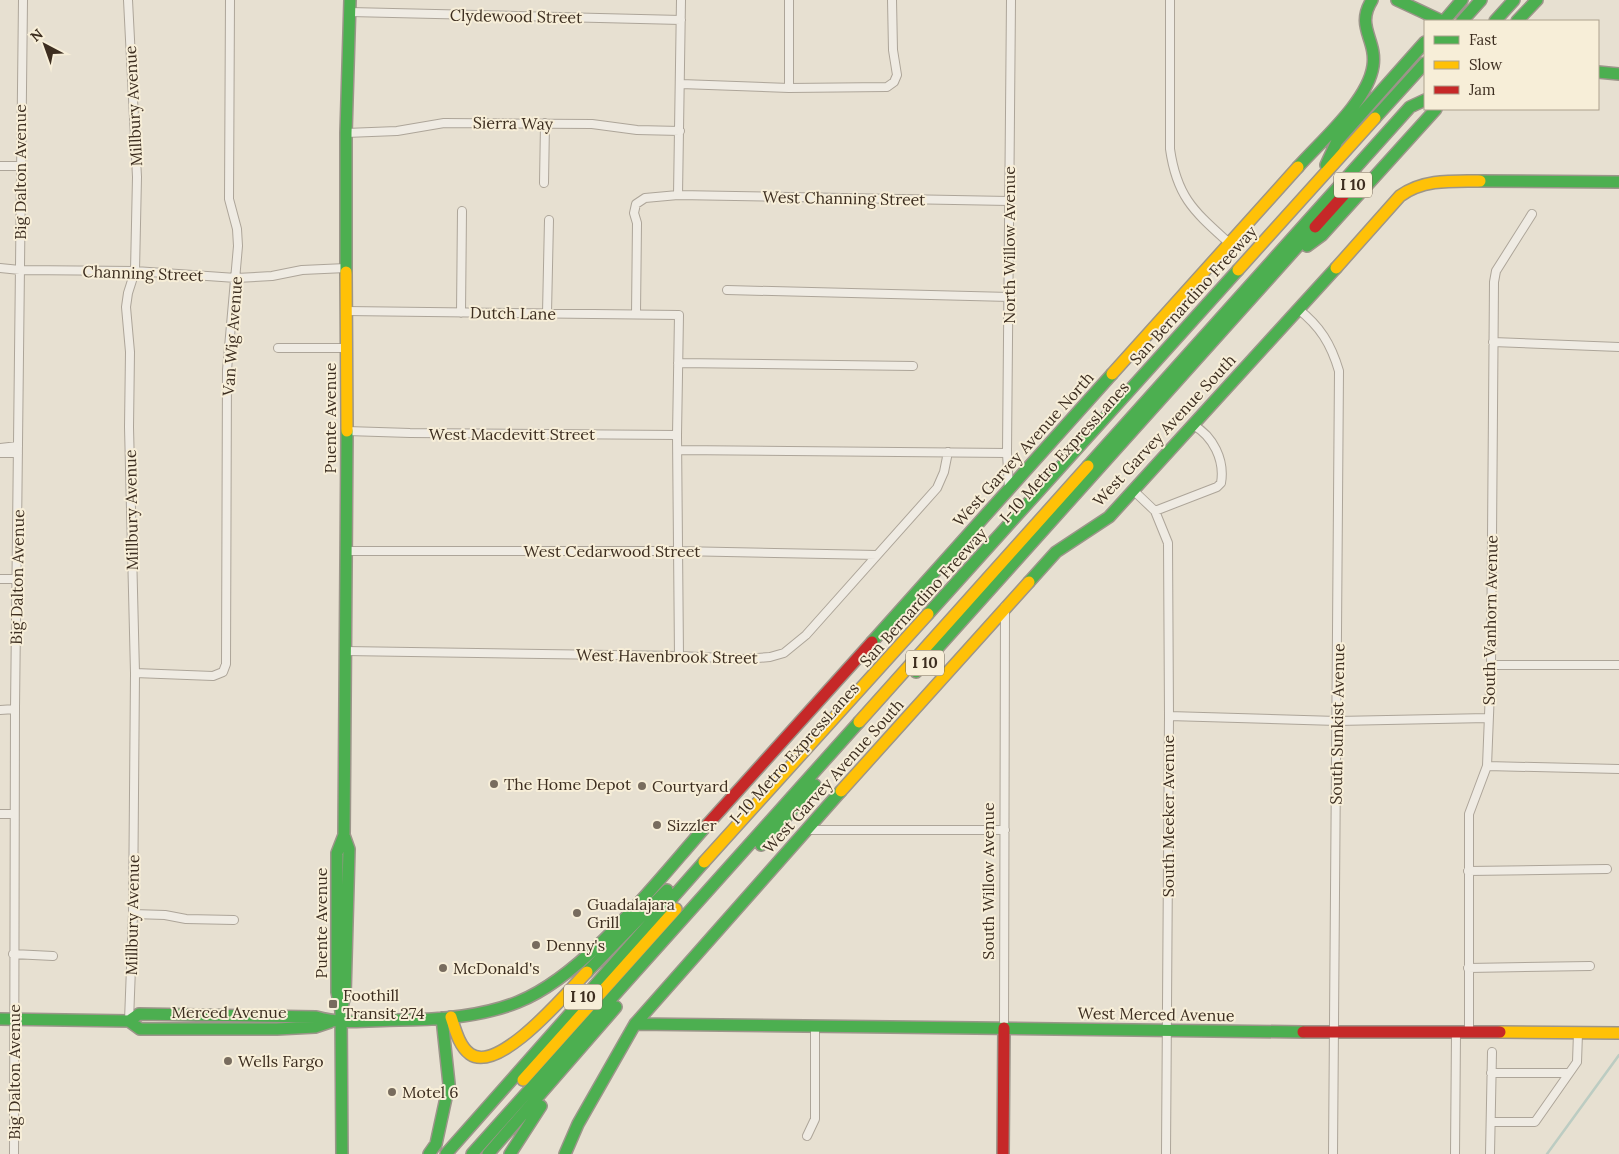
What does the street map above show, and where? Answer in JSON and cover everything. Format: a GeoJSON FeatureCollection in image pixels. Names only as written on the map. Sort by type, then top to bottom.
{"type":"FeatureCollection","features":[{"type":"Feature","properties":{"kind":"main road","name":"West Garvey Avenue North"},"geometry":{"type":"LineString","coordinates":[[446,1017],[504,1008],[535,995],[587,956],[640,900],[1356,102],[1368,84],[1373,66],[1374,52],[1364,24],[1364,16],[1372,0]]}},
{"type":"Feature","properties":{"kind":"main road"},"geometry":{"type":"LineString","coordinates":[[1397,0],[1446,19],[1462,0]]}},
{"type":"Feature","properties":{"kind":"main road"},"geometry":{"type":"LineString","coordinates":[[1464,20],[1481,0]]}},
{"type":"Feature","properties":{"kind":"main road"},"geometry":{"type":"LineString","coordinates":[[1496,20],[1514,0]]}},
{"type":"Feature","properties":{"kind":"main road"},"geometry":{"type":"LineString","coordinates":[[1518,20],[1538,0]]}},
{"type":"Feature","properties":{"kind":"main road","name":"Puente Avenue"},"geometry":{"type":"LineString","coordinates":[[342,1154],[337,1018],[345,995],[349,849],[344,835],[347,430],[346,132],[350,6]]}},
{"type":"Feature","properties":{"kind":"main road"},"geometry":{"type":"LineString","coordinates":[[1320,177],[1337,141],[1424,43]]}},
{"type":"Feature","properties":{"kind":"main road","name":"San Bernardino Freeway"},"geometry":{"type":"LineString","coordinates":[[446,1154],[1320,177],[1424,64]]}},
{"type":"Feature","properties":{"kind":"main road"},"geometry":{"type":"LineString","coordinates":[[1599,72],[1619,74]]}},
{"type":"Feature","properties":{"kind":"main road","name":"I-10 Metro ExpressLanes"},"geometry":{"type":"LineString","coordinates":[[457,1154],[1396,107],[1402,100],[1410,81]]}},
{"type":"Feature","properties":{"kind":"main road","name":"I-10 Metro ExpressLanes"},"geometry":{"type":"LineString","coordinates":[[472,1154],[1391,128],[1410,107],[1424,101]]}},
{"type":"Feature","properties":{"kind":"main road","name":"I 10"},"geometry":{"type":"LineString","coordinates":[[488,1154],[607,1018],[1281,267],[1424,102]]}},
{"type":"Feature","properties":{"kind":"main road"},"geometry":{"type":"LineString","coordinates":[[1281,267],[1322,235],[1435,110]]}},
{"type":"Feature","properties":{"kind":"main road","name":"West Garvey Avenue South"},"geometry":{"type":"LineString","coordinates":[[564,1154],[578,1124],[635,1024],[707,940],[808,830],[1056,552],[1108,517],[1134,491],[1390,206],[1412,187],[1442,181],[1619,182]]}},
{"type":"Feature","properties":{"kind":"main road"},"geometry":{"type":"LineString","coordinates":[[446,1017],[459,1042],[469,1054],[489,1058],[500,1054],[531,1029],[638,922],[692,863],[724,842]]}},
{"type":"Feature","properties":{"kind":"main road"},"geometry":{"type":"LineString","coordinates":[[429,1154],[436,1144],[449,1084],[446,1017]]}},
{"type":"Feature","properties":{"kind":"main road","name":"Merced Avenue"},"geometry":{"type":"LineString","coordinates":[[0,1019],[129,1021],[140,1029],[232,1029],[315,1027],[337,1018],[413,1021],[446,1017]]}},
{"type":"Feature","properties":{"kind":"main road"},"geometry":{"type":"LineString","coordinates":[[510,1154],[531,1119],[607,1018]]}},
{"type":"Feature","properties":{"kind":"main road","name":"West Merced Avenue"},"geometry":{"type":"LineString","coordinates":[[635,1024],[1167,1031],[1619,1033]]}},
{"type":"Feature","properties":{"kind":"main road","name":"South Willow Avenue"},"geometry":{"type":"LineString","coordinates":[[1003,1154],[1004,1028]]}},
{"type":"Feature","properties":{"kind":"street","name":"Big Dalton Avenue"},"geometry":{"type":"LineString","coordinates":[[14,1154],[14,709],[20,270],[19,166],[23,0]]}},
{"type":"Feature","properties":{"kind":"street","name":"Millbury Avenue"},"geometry":{"type":"LineString","coordinates":[[128,0],[137,157],[135,271],[126,307],[130,352],[129,427],[135,673],[133,914],[129,1021]]}},
{"type":"Feature","properties":{"kind":"street","name":"Van Wig Avenue"},"geometry":{"type":"LineString","coordinates":[[135,673],[213,676],[224,672],[226,664],[227,370],[236,278],[237,228],[229,199],[230,0]]}},
{"type":"Feature","properties":{"kind":"street"},"geometry":{"type":"LineString","coordinates":[[636,314],[637,222],[634,213],[636,204],[645,198],[678,196],[682,0]]}},
{"type":"Feature","properties":{"kind":"street"},"geometry":{"type":"LineString","coordinates":[[789,0],[789,88]]}},
{"type":"Feature","properties":{"kind":"street"},"geometry":{"type":"LineString","coordinates":[[681,84],[789,88],[887,87],[894,82],[897,75],[893,50],[892,0]]}},
{"type":"Feature","properties":{"kind":"street","name":"North Willow Avenue"},"geometry":{"type":"LineString","coordinates":[[1009,489],[1007,453],[1010,297],[1011,0]]}},
{"type":"Feature","properties":{"kind":"street"},"geometry":{"type":"LineString","coordinates":[[1170,0],[1170,142],[1173,171],[1177,184],[1195,211],[1229,243]]}},
{"type":"Feature","properties":{"kind":"street","name":"Clydewood Street"},"geometry":{"type":"LineString","coordinates":[[350,6],[682,20]]}},
{"type":"Feature","properties":{"kind":"street","name":"Sierra Way"},"geometry":{"type":"LineString","coordinates":[[346,132],[397,131],[444,123],[545,123],[680,131]]}},
{"type":"Feature","properties":{"kind":"street"},"geometry":{"type":"LineString","coordinates":[[544,183],[545,123]]}},
{"type":"Feature","properties":{"kind":"street"},"geometry":{"type":"LineString","coordinates":[[0,166],[19,166]]}},
{"type":"Feature","properties":{"kind":"street","name":"West Channing Street"},"geometry":{"type":"LineString","coordinates":[[678,196],[1010,201]]}},
{"type":"Feature","properties":{"kind":"street"},"geometry":{"type":"LineString","coordinates":[[461,313],[462,211]]}},
{"type":"Feature","properties":{"kind":"street","name":"South Vanhorn Avenue"},"geometry":{"type":"LineString","coordinates":[[1469,1032],[1469,814],[1487,766],[1491,665],[1494,282],[1496,271],[1532,214]]}},
{"type":"Feature","properties":{"kind":"street"},"geometry":{"type":"LineString","coordinates":[[547,313],[549,220]]}},
{"type":"Feature","properties":{"kind":"street","name":"Channing Street"},"geometry":{"type":"LineString","coordinates":[[0,268],[20,270],[135,271],[236,278],[272,276],[302,270],[346,268]]}},
{"type":"Feature","properties":{"kind":"street"},"geometry":{"type":"LineString","coordinates":[[727,290],[1010,297]]}},
{"type":"Feature","properties":{"kind":"street","name":"South Sunkist Avenue"},"geometry":{"type":"LineString","coordinates":[[1298,309],[1316,322],[1330,345],[1339,371],[1333,1154]]}},
{"type":"Feature","properties":{"kind":"street","name":"Dutch Lane"},"geometry":{"type":"LineString","coordinates":[[346,311],[679,315],[678,362]]}},
{"type":"Feature","properties":{"kind":"street"},"geometry":{"type":"LineString","coordinates":[[1493,342],[1619,347]]}},
{"type":"Feature","properties":{"kind":"street"},"geometry":{"type":"LineString","coordinates":[[278,348],[346,348]]}},
{"type":"Feature","properties":{"kind":"street"},"geometry":{"type":"LineString","coordinates":[[679,656],[677,551],[678,362],[913,366]]}},
{"type":"Feature","properties":{"kind":"street"},"geometry":{"type":"LineString","coordinates":[[1156,511],[1217,487],[1221,483],[1217,450],[1205,431],[1193,425]]}},
{"type":"Feature","properties":{"kind":"street","name":"West Macdevitt Street"},"geometry":{"type":"LineString","coordinates":[[347,430],[410,433],[677,435]]}},
{"type":"Feature","properties":{"kind":"street"},"geometry":{"type":"LineString","coordinates":[[0,448],[18,450]]}},
{"type":"Feature","properties":{"kind":"street"},"geometry":{"type":"LineString","coordinates":[[0,453],[18,450]]}},
{"type":"Feature","properties":{"kind":"street"},"geometry":{"type":"LineString","coordinates":[[678,450],[1007,453]]}},
{"type":"Feature","properties":{"kind":"street","name":"West Havenbrook Street"},"geometry":{"type":"LineString","coordinates":[[345,651],[679,656],[744,659],[770,657],[784,653],[806,635],[938,488],[948,452]]}},
{"type":"Feature","properties":{"kind":"street","name":"South Meeker Avenue"},"geometry":{"type":"LineString","coordinates":[[1134,491],[1156,511],[1168,543],[1169,716],[1166,1154]]}},
{"type":"Feature","properties":{"kind":"street","name":"West Cedarwood Street"},"geometry":{"type":"LineString","coordinates":[[346,552],[677,551],[877,555]]}},
{"type":"Feature","properties":{"kind":"street"},"geometry":{"type":"LineString","coordinates":[[0,579],[17,579]]}},
{"type":"Feature","properties":{"kind":"street","name":"South Willow Avenue"},"geometry":{"type":"LineString","coordinates":[[1004,1028],[1005,607]]}},
{"type":"Feature","properties":{"kind":"street"},"geometry":{"type":"LineString","coordinates":[[1491,665],[1619,665]]}},
{"type":"Feature","properties":{"kind":"street"},"geometry":{"type":"LineString","coordinates":[[0,710],[14,709]]}},
{"type":"Feature","properties":{"kind":"street"},"geometry":{"type":"LineString","coordinates":[[1169,716],[1337,721],[1488,718]]}},
{"type":"Feature","properties":{"kind":"street"},"geometry":{"type":"LineString","coordinates":[[1487,766],[1619,769]]}},
{"type":"Feature","properties":{"kind":"street"},"geometry":{"type":"LineString","coordinates":[[0,814],[14,814]]}},
{"type":"Feature","properties":{"kind":"street"},"geometry":{"type":"LineString","coordinates":[[808,830],[1005,830]]}},
{"type":"Feature","properties":{"kind":"street"},"geometry":{"type":"LineString","coordinates":[[1468,871],[1608,869]]}},
{"type":"Feature","properties":{"kind":"street"},"geometry":{"type":"LineString","coordinates":[[133,914],[165,914],[186,919],[234,920]]}},
{"type":"Feature","properties":{"kind":"street"},"geometry":{"type":"LineString","coordinates":[[13,954],[53,956]]}},
{"type":"Feature","properties":{"kind":"street"},"geometry":{"type":"LineString","coordinates":[[1468,968],[1590,966]]}},
{"type":"Feature","properties":{"kind":"street"},"geometry":{"type":"LineString","coordinates":[[807,1136],[814,1119],[815,1026]]}},
{"type":"Feature","properties":{"kind":"street"},"geometry":{"type":"LineString","coordinates":[[1455,1154],[1456,1032]]}},
{"type":"Feature","properties":{"kind":"street"},"geometry":{"type":"LineString","coordinates":[[1491,1122],[1534,1122],[1577,1062],[1578,1033]]}},
{"type":"Feature","properties":{"kind":"street"},"geometry":{"type":"LineString","coordinates":[[1490,1154],[1492,1052]]}},
{"type":"Feature","properties":{"kind":"street"},"geometry":{"type":"LineString","coordinates":[[1491,1073],[1569,1073]]}},
{"type":"Feature","properties":{"kind":"waterway"},"geometry":{"type":"LineString","coordinates":[[1547,1154],[1619,1055]]}},
{"type":"Feature","properties":{"kind":"traffic: fast"},"geometry":{"type":"LineString","coordinates":[[346,272],[346,133],[350,0]]}},
{"type":"Feature","properties":{"kind":"traffic: fast"},"geometry":{"type":"LineString","coordinates":[[1298,167],[1342,120],[1362,93],[1369,79],[1373,66],[1373,57],[1366,18],[1367,9],[1372,0]]}},
{"type":"Feature","properties":{"kind":"traffic: fast"},"geometry":{"type":"LineString","coordinates":[[1397,0],[1440,20]]}},
{"type":"Feature","properties":{"kind":"traffic: fast"},"geometry":{"type":"LineString","coordinates":[[1445,20],[1462,0]]}},
{"type":"Feature","properties":{"kind":"traffic: fast"},"geometry":{"type":"LineString","coordinates":[[1463,20],[1481,0]]}},
{"type":"Feature","properties":{"kind":"traffic: fast"},"geometry":{"type":"LineString","coordinates":[[1496,20],[1514,0]]}},
{"type":"Feature","properties":{"kind":"traffic: fast"},"geometry":{"type":"LineString","coordinates":[[1518,20],[1537,0]]}},
{"type":"Feature","properties":{"kind":"traffic: fast"},"geometry":{"type":"LineString","coordinates":[[1326,165],[1337,141],[1424,43]]}},
{"type":"Feature","properties":{"kind":"traffic: fast"},"geometry":{"type":"LineString","coordinates":[[1375,118],[1424,64]]}},
{"type":"Feature","properties":{"kind":"traffic: fast"},"geometry":{"type":"LineString","coordinates":[[1599,72],[1619,74]]}},
{"type":"Feature","properties":{"kind":"traffic: fast"},"geometry":{"type":"LineString","coordinates":[[1088,466],[1410,107],[1424,100]]}},
{"type":"Feature","properties":{"kind":"traffic: fast"},"geometry":{"type":"LineString","coordinates":[[1307,246],[1322,235],[1435,110]]}},
{"type":"Feature","properties":{"kind":"traffic: fast"},"geometry":{"type":"LineString","coordinates":[[1480,181],[1619,182]]}},
{"type":"Feature","properties":{"kind":"traffic: fast"},"geometry":{"type":"LineString","coordinates":[[916,672],[1315,227]]}},
{"type":"Feature","properties":{"kind":"traffic: fast"},"geometry":{"type":"LineString","coordinates":[[1029,582],[1056,552],[1109,517],[1336,268]]}},
{"type":"Feature","properties":{"kind":"traffic: fast"},"geometry":{"type":"LineString","coordinates":[[928,614],[1238,270]]}},
{"type":"Feature","properties":{"kind":"traffic: fast"},"geometry":{"type":"LineString","coordinates":[[872,642],[1112,374]]}},
{"type":"Feature","properties":{"kind":"traffic: fast"},"geometry":{"type":"LineString","coordinates":[[341,1011],[345,995],[349,849],[344,835],[347,431]]}},
{"type":"Feature","properties":{"kind":"traffic: fast"},"geometry":{"type":"LineString","coordinates":[[472,1154],[859,722]]}},
{"type":"Feature","properties":{"kind":"traffic: fast"},"geometry":{"type":"LineString","coordinates":[[761,845],[815,785]]}},
{"type":"Feature","properties":{"kind":"traffic: fast"},"geometry":{"type":"LineString","coordinates":[[565,1154],[578,1124],[635,1024],[841,791]]}},
{"type":"Feature","properties":{"kind":"traffic: fast"},"geometry":{"type":"LineString","coordinates":[[129,1021],[139,1014],[316,1017],[336,1021],[429,1019],[460,1017],[504,1007],[544,989],[595,949],[644,898],[707,825]]}},
{"type":"Feature","properties":{"kind":"traffic: fast"},"geometry":{"type":"LineString","coordinates":[[342,1154],[341,1011],[337,992],[337,853],[344,835]]}},
{"type":"Feature","properties":{"kind":"traffic: fast"},"geometry":{"type":"LineString","coordinates":[[446,1154],[704,862]]}},
{"type":"Feature","properties":{"kind":"traffic: fast"},"geometry":{"type":"LineString","coordinates":[[587,972],[667,890]]}},
{"type":"Feature","properties":{"kind":"traffic: fast"},"geometry":{"type":"LineString","coordinates":[[488,1154],[616,1007]]}},
{"type":"Feature","properties":{"kind":"traffic: fast"},"geometry":{"type":"LineString","coordinates":[[429,1154],[436,1144],[449,1084],[442,1018]]}},
{"type":"Feature","properties":{"kind":"traffic: fast"},"geometry":{"type":"LineString","coordinates":[[0,1019],[129,1021],[140,1029],[277,1029],[315,1027],[330,1022]]}},
{"type":"Feature","properties":{"kind":"traffic: fast"},"geometry":{"type":"LineString","coordinates":[[635,1024],[1303,1032]]}},
{"type":"Feature","properties":{"kind":"traffic: fast"},"geometry":{"type":"LineString","coordinates":[[510,1154],[541,1106]]}},
{"type":"Feature","properties":{"kind":"traffic: slow"},"geometry":{"type":"LineString","coordinates":[[1238,270],[1375,118]]}},
{"type":"Feature","properties":{"kind":"traffic: slow"},"geometry":{"type":"LineString","coordinates":[[1112,374],[1298,167]]}},
{"type":"Feature","properties":{"kind":"traffic: slow"},"geometry":{"type":"LineString","coordinates":[[1336,268],[1400,196],[1409,190],[1438,182],[1480,181]]}},
{"type":"Feature","properties":{"kind":"traffic: slow"},"geometry":{"type":"LineString","coordinates":[[346,272],[347,431]]}},
{"type":"Feature","properties":{"kind":"traffic: slow"},"geometry":{"type":"LineString","coordinates":[[859,722],[1088,466]]}},
{"type":"Feature","properties":{"kind":"traffic: slow"},"geometry":{"type":"LineString","coordinates":[[841,791],[1029,582]]}},
{"type":"Feature","properties":{"kind":"traffic: slow"},"geometry":{"type":"LineString","coordinates":[[704,862],[928,614]]}},
{"type":"Feature","properties":{"kind":"traffic: slow"},"geometry":{"type":"LineString","coordinates":[[523,1080],[676,909]]}},
{"type":"Feature","properties":{"kind":"traffic: slow"},"geometry":{"type":"LineString","coordinates":[[451,1017],[460,1042],[466,1051],[483,1057],[498,1053],[532,1028],[587,972]]}},
{"type":"Feature","properties":{"kind":"traffic: slow"},"geometry":{"type":"LineString","coordinates":[[1500,1032],[1619,1033]]}},
{"type":"Feature","properties":{"kind":"traffic: jam"},"geometry":{"type":"LineString","coordinates":[[1315,227],[1359,178]]}},
{"type":"Feature","properties":{"kind":"traffic: jam"},"geometry":{"type":"LineString","coordinates":[[707,825],[872,642]]}},
{"type":"Feature","properties":{"kind":"traffic: jam"},"geometry":{"type":"LineString","coordinates":[[1003,1154],[1004,1028]]}},
{"type":"Feature","properties":{"kind":"traffic: jam"},"geometry":{"type":"LineString","coordinates":[[1303,1032],[1500,1032]]}},
{"type":"Feature","properties":{"kind":"place","name":"The Home Depot"},"geometry":{"type":"Point","coordinates":[494,784]}},
{"type":"Feature","properties":{"kind":"place","name":"Courtyard"},"geometry":{"type":"Point","coordinates":[642,786]}},
{"type":"Feature","properties":{"kind":"place","name":"Sizzler"},"geometry":{"type":"Point","coordinates":[657,825]}},
{"type":"Feature","properties":{"kind":"place","name":"Guadalajara Grill"},"geometry":{"type":"Point","coordinates":[577,913]}},
{"type":"Feature","properties":{"kind":"place","name":"Denny's"},"geometry":{"type":"Point","coordinates":[536,945]}},
{"type":"Feature","properties":{"kind":"place","name":"McDonald's"},"geometry":{"type":"Point","coordinates":[443,968]}},
{"type":"Feature","properties":{"kind":"place","name":"Foothill Transit 274"},"geometry":{"type":"Point","coordinates":[333,1004]}},
{"type":"Feature","properties":{"kind":"place","name":"Wells Fargo"},"geometry":{"type":"Point","coordinates":[228,1061]}},
{"type":"Feature","properties":{"kind":"place","name":"Motel 6"},"geometry":{"type":"Point","coordinates":[392,1092]}}]}
